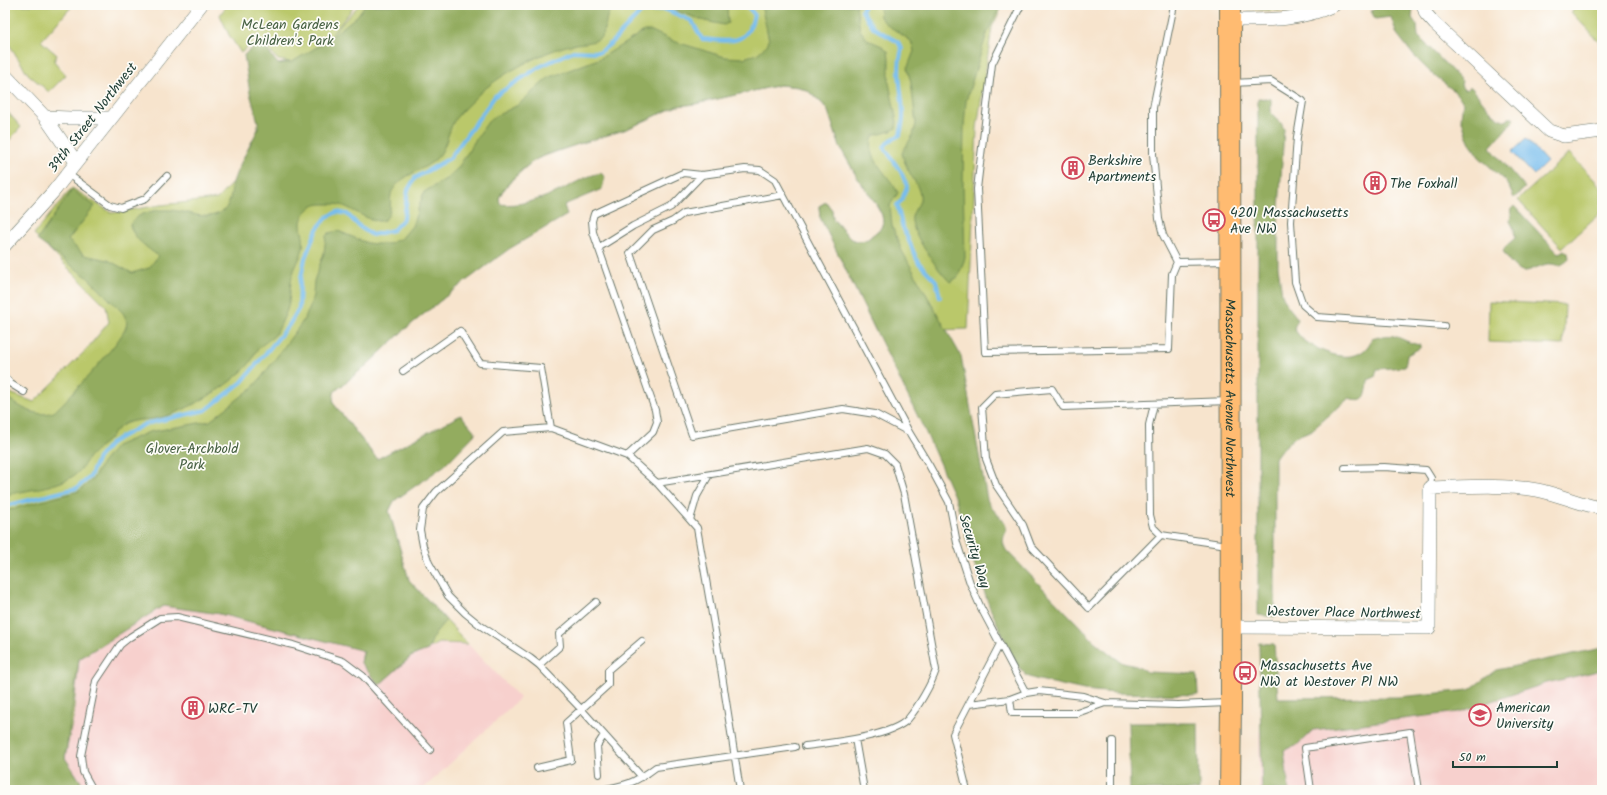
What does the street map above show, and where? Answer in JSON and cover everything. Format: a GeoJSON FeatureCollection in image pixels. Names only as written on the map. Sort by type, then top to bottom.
{"type":"FeatureCollection","features":[{"type":"Feature","properties":{"kind":"main road","name":"Massachusetts Avenue Northwest"},"geometry":{"type":"LineString","coordinates":[[1230,13],[1230,790]]}},
{"type":"Feature","properties":{"kind":"street","name":"39th Street Northwest"},"geometry":{"type":"LineString","coordinates":[[5,245],[17,234],[68,174],[201,5]]}},
{"type":"Feature","properties":{"kind":"street"},"geometry":{"type":"LineString","coordinates":[[1230,13],[1275,19],[1297,17],[1314,13],[1334,5]]}},
{"type":"Feature","properties":{"kind":"street"},"geometry":{"type":"LineString","coordinates":[[1423,5],[1426,14],[1435,24],[1549,131],[1564,136],[1602,131]]}},
{"type":"Feature","properties":{"kind":"street"},"geometry":{"type":"LineString","coordinates":[[5,76],[45,117],[76,162]]}},
{"type":"Feature","properties":{"kind":"street"},"geometry":{"type":"LineString","coordinates":[[45,117],[111,118]]}},
{"type":"Feature","properties":{"kind":"street"},"geometry":{"type":"LineString","coordinates":[[1430,488],[1524,488],[1545,492],[1581,504],[1602,508]]}},
{"type":"Feature","properties":{"kind":"street","name":"Westover Place Northwest"},"geometry":{"type":"LineString","coordinates":[[1231,627],[1429,628],[1430,488]]}},
{"type":"Feature","properties":{"kind":"lane"},"geometry":{"type":"LineString","coordinates":[[1021,5],[992,64],[978,189],[985,352],[1169,350],[1172,274],[1178,262]]}},
{"type":"Feature","properties":{"kind":"lane"},"geometry":{"type":"LineString","coordinates":[[1174,5],[1153,108],[1153,154],[1159,220],[1163,236],[1178,262]]}},
{"type":"Feature","properties":{"kind":"lane"},"geometry":{"type":"LineString","coordinates":[[1230,83],[1271,81],[1303,101],[1297,137],[1291,222],[1295,282],[1303,305],[1317,316],[1444,326]]}},
{"type":"Feature","properties":{"kind":"lane"},"geometry":{"type":"LineString","coordinates":[[627,456],[653,432],[657,422],[655,410],[598,248],[593,232],[592,221],[594,214],[683,173],[702,175],[744,169],[760,170],[775,180],[908,432]]}},
{"type":"Feature","properties":{"kind":"lane"},"geometry":{"type":"LineString","coordinates":[[68,174],[110,205],[121,208],[145,198],[168,176]]}},
{"type":"Feature","properties":{"kind":"lane"},"geometry":{"type":"LineString","coordinates":[[598,248],[633,226],[671,207],[702,175]]}},
{"type":"Feature","properties":{"kind":"lane","name":"Security Way"},"geometry":{"type":"LineString","coordinates":[[783,195],[684,213],[673,221],[653,230],[630,253],[692,435],[843,409],[875,414],[908,432],[929,465],[949,502],[958,543],[970,583],[981,608],[1026,693]]}},
{"type":"Feature","properties":{"kind":"lane"},"geometry":{"type":"LineString","coordinates":[[1178,262],[1230,261]]}},
{"type":"Feature","properties":{"kind":"lane"},"geometry":{"type":"LineString","coordinates":[[403,371],[460,331],[480,363],[541,368],[551,428]]}},
{"type":"Feature","properties":{"kind":"lane"},"geometry":{"type":"LineString","coordinates":[[5,377],[11,384],[24,392]]}},
{"type":"Feature","properties":{"kind":"lane"},"geometry":{"type":"LineString","coordinates":[[1161,535],[1089,608],[1031,546],[1023,525],[996,485],[986,459],[982,407],[995,394],[1052,388],[1064,408],[1231,401]]}},
{"type":"Feature","properties":{"kind":"lane"},"geometry":{"type":"LineString","coordinates":[[1154,404],[1149,425],[1150,515],[1153,527],[1161,535],[1231,545]]}},
{"type":"Feature","properties":{"kind":"lane"},"geometry":{"type":"LineString","coordinates":[[642,777],[581,709],[539,666],[530,658],[481,626],[448,596],[429,563],[423,546],[420,530],[423,509],[429,499],[436,492],[503,432],[551,428],[627,456],[656,483],[697,528],[740,790]]}},
{"type":"Feature","properties":{"kind":"lane"},"geometry":{"type":"LineString","coordinates":[[656,483],[868,448],[885,454],[895,464],[904,494],[936,670],[931,683],[908,720],[889,730],[855,739],[805,746]]}},
{"type":"Feature","properties":{"kind":"lane"},"geometry":{"type":"LineString","coordinates":[[1345,468],[1384,467],[1426,470],[1431,478],[1430,488]]}},
{"type":"Feature","properties":{"kind":"lane"},"geometry":{"type":"LineString","coordinates":[[690,520],[697,496],[709,475]]}},
{"type":"Feature","properties":{"kind":"lane"},"geometry":{"type":"LineString","coordinates":[[539,666],[560,646],[559,634],[596,602]]}},
{"type":"Feature","properties":{"kind":"lane"},"geometry":{"type":"LineString","coordinates":[[93,790],[83,772],[81,756],[96,681],[120,645],[130,636],[160,618],[178,617],[293,644],[344,661],[363,676],[430,750]]}},
{"type":"Feature","properties":{"kind":"lane"},"geometry":{"type":"LineString","coordinates":[[537,768],[571,760],[566,723],[608,685],[608,670],[642,641]]}},
{"type":"Feature","properties":{"kind":"lane"},"geometry":{"type":"LineString","coordinates":[[967,790],[953,734],[1000,644]]}},
{"type":"Feature","properties":{"kind":"lane"},"geometry":{"type":"LineString","coordinates":[[969,704],[1010,698],[1039,691],[1083,696],[1105,703],[1178,705],[1231,703]]}},
{"type":"Feature","properties":{"kind":"lane"},"geometry":{"type":"LineString","coordinates":[[1010,698],[1012,713],[1077,713],[1105,703]]}},
{"type":"Feature","properties":{"kind":"lane"},"geometry":{"type":"LineString","coordinates":[[1311,790],[1305,748],[1410,732],[1419,790]]}},
{"type":"Feature","properties":{"kind":"lane"},"geometry":{"type":"LineString","coordinates":[[599,774],[597,746],[604,735]]}},
{"type":"Feature","properties":{"kind":"lane"},"geometry":{"type":"LineString","coordinates":[[855,739],[864,790]]}},
{"type":"Feature","properties":{"kind":"lane"},"geometry":{"type":"LineString","coordinates":[[1112,741],[1112,790]]}},
{"type":"Feature","properties":{"kind":"lane"},"geometry":{"type":"LineString","coordinates":[[599,790],[630,784],[656,767],[795,747]]}},
{"type":"Feature","properties":{"kind":"shaded area"},"geometry":{"type":"Polygon","coordinates":[[[161,604],[220,614],[365,651],[379,685],[411,657],[442,642],[468,644],[520,698],[422,790],[86,790],[65,758],[73,718],[79,659],[161,604]]]}},
{"type":"Feature","properties":{"kind":"shaded area","name":"American University"},"geometry":{"type":"Polygon","coordinates":[[[1602,662],[1602,790],[1259,790],[1259,732],[1458,698],[1602,662]]]}},
{"type":"Feature","properties":{"kind":"green space"},"geometry":{"type":"Polygon","coordinates":[[[5,5],[73,5],[41,41],[57,55],[54,61],[66,75],[49,92],[28,74],[5,38],[5,5]]]}},
{"type":"Feature","properties":{"kind":"green space","name":"Glover-Archbold Park"},"geometry":{"type":"Polygon","coordinates":[[[227,5],[348,5],[353,8],[332,34],[359,5],[1003,5],[992,27],[977,128],[968,329],[876,332],[820,217],[819,206],[826,202],[832,210],[833,219],[849,237],[855,241],[868,239],[881,228],[883,222],[882,215],[875,202],[857,177],[840,147],[828,111],[823,104],[808,91],[799,87],[780,85],[695,104],[677,106],[627,129],[575,145],[534,160],[513,179],[502,192],[499,198],[500,204],[450,293],[404,330],[369,363],[334,392],[333,403],[377,459],[394,501],[389,511],[409,580],[468,644],[439,643],[411,657],[379,685],[361,663],[363,650],[220,614],[161,604],[79,659],[73,718],[65,758],[86,790],[5,790],[5,388],[10,393],[34,402],[85,351],[109,322],[106,306],[34,234],[72,188],[112,213],[161,205],[217,199],[256,158],[278,64],[290,62],[278,60],[258,38],[241,53],[229,35],[220,15],[227,5]]]}},
{"type":"Feature","properties":{"kind":"green space"},"geometry":{"type":"Polygon","coordinates":[[[365,5],[727,5],[728,23],[724,25],[705,21],[666,7],[614,8],[608,14],[603,35],[597,40],[558,49],[532,59],[506,74],[484,90],[458,115],[438,157],[427,166],[408,176],[396,185],[391,195],[389,214],[384,220],[380,221],[370,219],[344,206],[336,204],[316,205],[305,213],[301,223],[303,248],[293,273],[288,306],[285,315],[275,335],[260,347],[252,361],[241,372],[220,389],[182,410],[159,418],[130,422],[121,426],[91,455],[82,468],[70,478],[42,488],[5,495],[5,396],[16,404],[40,414],[54,412],[105,357],[127,325],[123,313],[87,277],[37,240],[72,190],[95,206],[68,240],[84,255],[108,260],[132,273],[149,268],[158,256],[141,243],[132,230],[130,225],[138,216],[157,210],[171,210],[201,216],[212,216],[224,210],[228,205],[235,175],[258,129],[258,122],[250,93],[244,55],[260,41],[278,64],[292,62],[322,44],[357,16],[365,5]]]}},
{"type":"Feature","properties":{"kind":"green space"},"geometry":{"type":"Polygon","coordinates":[[[761,5],[856,5],[860,30],[868,40],[882,46],[888,51],[889,83],[897,122],[896,128],[891,131],[873,136],[871,144],[872,152],[879,166],[898,193],[890,205],[892,226],[902,251],[961,356],[987,499],[988,503],[1005,524],[1006,530],[1003,541],[1006,550],[1094,641],[1114,657],[1123,663],[1136,666],[1147,672],[1197,674],[1198,695],[1116,693],[1084,690],[1035,679],[1027,676],[1017,665],[990,608],[969,550],[957,503],[926,433],[820,217],[819,206],[826,202],[832,210],[833,219],[849,237],[855,241],[868,239],[881,228],[883,222],[882,215],[875,202],[857,177],[840,147],[828,111],[823,104],[808,91],[799,87],[780,85],[695,104],[677,106],[627,129],[544,155],[531,163],[518,173],[507,185],[499,198],[500,204],[506,205],[521,203],[543,198],[589,176],[601,173],[605,177],[602,189],[564,205],[567,215],[509,249],[450,293],[404,330],[369,363],[334,392],[333,403],[377,459],[461,415],[476,433],[445,465],[394,501],[389,511],[409,580],[446,620],[435,633],[428,650],[411,656],[379,685],[361,663],[364,651],[220,614],[163,606],[79,659],[65,758],[86,790],[5,790],[5,511],[79,491],[93,479],[103,462],[116,446],[149,432],[210,421],[252,388],[301,324],[309,310],[313,295],[314,281],[324,253],[326,236],[329,233],[338,231],[367,243],[375,244],[388,244],[402,238],[412,226],[424,192],[446,179],[458,168],[490,119],[518,105],[548,78],[601,58],[644,31],[652,31],[673,41],[725,57],[743,58],[757,54],[767,45],[769,40],[761,5]]]}},
{"type":"Feature","properties":{"kind":"green space"},"geometry":{"type":"Polygon","coordinates":[[[879,5],[1001,5],[987,33],[966,101],[963,185],[965,258],[958,277],[950,282],[939,270],[926,251],[915,232],[912,223],[913,214],[920,201],[920,195],[918,187],[905,164],[902,153],[913,135],[916,124],[911,82],[907,69],[914,51],[911,41],[886,24],[880,17],[879,5]]]}},
{"type":"Feature","properties":{"kind":"green space"},"geometry":{"type":"Polygon","coordinates":[[[1244,5],[1317,5],[1299,12],[1244,9],[1244,5]]]}},
{"type":"Feature","properties":{"kind":"green space"},"geometry":{"type":"Polygon","coordinates":[[[1259,5],[1291,5],[1284,7],[1261,8],[1259,5]]]}},
{"type":"Feature","properties":{"kind":"green space"},"geometry":{"type":"Polygon","coordinates":[[[1379,5],[1411,5],[1413,9],[1412,18],[1417,25],[1418,36],[1462,81],[1461,85],[1463,89],[1466,90],[1471,87],[1496,116],[1507,121],[1509,118],[1513,118],[1514,120],[1490,147],[1525,188],[1514,198],[1506,181],[1479,157],[1471,145],[1461,117],[1463,103],[1461,99],[1453,90],[1433,75],[1414,56],[1397,34],[1391,17],[1375,19],[1371,11],[1379,5]]]}},
{"type":"Feature","properties":{"kind":"green space"},"geometry":{"type":"Polygon","coordinates":[[[1579,5],[1602,5],[1602,45],[1571,12],[1579,5]]]}},
{"type":"Feature","properties":{"kind":"green space"},"geometry":{"type":"Polygon","coordinates":[[[1258,98],[1271,99],[1271,113],[1281,123],[1284,129],[1278,225],[1278,267],[1282,294],[1287,305],[1298,319],[1294,328],[1295,330],[1302,339],[1322,351],[1342,356],[1359,354],[1366,348],[1372,339],[1388,336],[1398,337],[1420,345],[1420,348],[1407,355],[1405,367],[1377,369],[1375,377],[1368,380],[1367,390],[1362,399],[1355,400],[1349,398],[1312,430],[1295,437],[1279,452],[1275,458],[1275,617],[1258,615],[1258,98]]]}},
{"type":"Feature","properties":{"kind":"green space"},"geometry":{"type":"Polygon","coordinates":[[[5,109],[21,127],[5,145],[5,109]]]}},
{"type":"Feature","properties":{"kind":"green space"},"geometry":{"type":"Polygon","coordinates":[[[1569,153],[1602,188],[1602,211],[1562,248],[1518,200],[1569,153]]]}},
{"type":"Feature","properties":{"kind":"green space"},"geometry":{"type":"Polygon","coordinates":[[[1514,206],[1557,252],[1559,253],[1564,250],[1568,253],[1569,258],[1566,262],[1561,265],[1544,265],[1526,271],[1518,269],[1512,264],[1503,251],[1505,247],[1515,238],[1514,229],[1510,221],[1512,208],[1514,206]]]}},
{"type":"Feature","properties":{"kind":"green space"},"geometry":{"type":"Polygon","coordinates":[[[1489,301],[1565,305],[1563,345],[1488,342],[1489,301]]]}},
{"type":"Feature","properties":{"kind":"green space"},"geometry":{"type":"Polygon","coordinates":[[[1259,643],[1274,644],[1278,698],[1399,697],[1469,690],[1496,670],[1602,648],[1602,670],[1547,683],[1459,712],[1313,730],[1296,746],[1284,750],[1289,790],[1262,790],[1259,643]]]}},
{"type":"Feature","properties":{"kind":"green space"},"geometry":{"type":"Polygon","coordinates":[[[1128,723],[1198,723],[1199,790],[1130,790],[1128,723]]]}},
{"type":"Feature","properties":{"kind":"water"},"geometry":{"type":"Polygon","coordinates":[[[1526,139],[1547,162],[1534,175],[1512,152],[1526,139]]]}},
{"type":"Feature","properties":{"kind":"waterway"},"geometry":{"type":"LineString","coordinates":[[5,506],[77,488],[90,477],[98,458],[112,442],[145,424],[206,410],[242,382],[289,325],[299,308],[300,283],[305,258],[317,229],[327,217],[337,212],[347,214],[360,227],[372,235],[393,230],[404,218],[408,190],[415,178],[450,158],[495,96],[539,67],[573,51],[600,52],[609,45],[641,12],[664,9],[692,21],[702,39],[721,41],[736,40],[742,37],[751,25],[754,14],[746,5]]}},
{"type":"Feature","properties":{"kind":"waterway"},"geometry":{"type":"LineString","coordinates":[[864,5],[862,11],[874,28],[898,42],[902,49],[899,66],[903,108],[900,135],[889,141],[884,147],[901,172],[907,186],[902,200],[897,205],[902,225],[918,262],[936,281],[940,297]]}},
{"type":"Feature","properties":{"kind":"place","name":"Berkshire Apartments"},"geometry":{"type":"Point","coordinates":[1073,168]}},
{"type":"Feature","properties":{"kind":"place","name":"The Foxhall"},"geometry":{"type":"Point","coordinates":[1375,183]}},
{"type":"Feature","properties":{"kind":"place","name":"4201 Massachusetts Ave NW"},"geometry":{"type":"Point","coordinates":[1214,220]}},
{"type":"Feature","properties":{"kind":"place","name":"Massachusetts Ave NW at Westover Pl NW"},"geometry":{"type":"Point","coordinates":[1245,673]}},
{"type":"Feature","properties":{"kind":"place","name":"WRC-TV"},"geometry":{"type":"Point","coordinates":[193,708]}},
{"type":"Feature","properties":{"kind":"place","name":"American University"},"geometry":{"type":"Point","coordinates":[1480,715]}},
{"type":"Feature","properties":{"kind":"park label","name":"McLean Gardens Children's Park"},"geometry":{"type":"Point","coordinates":[290,32]}}]}
